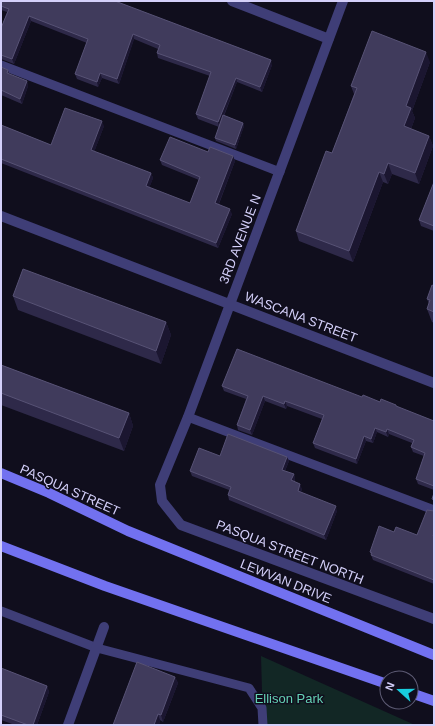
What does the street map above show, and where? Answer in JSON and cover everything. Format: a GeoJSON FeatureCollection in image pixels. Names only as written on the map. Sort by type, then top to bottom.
{"type":"FeatureCollection","features":[{"type":"Feature","properties":{"kind":"main road","name":"PASQUA STREET"},"geometry":{"type":"LineString","coordinates":[[1,473],[49,493],[128,531]]}},
{"type":"Feature","properties":{"kind":"main road","name":"LEWVAN DRIVE"},"geometry":{"type":"LineString","coordinates":[[128,531],[434,655]]}},
{"type":"Feature","properties":{"kind":"main road"},"geometry":{"type":"LineString","coordinates":[[1,546],[105,586],[379,681]]}},
{"type":"Feature","properties":{"kind":"main road"},"geometry":{"type":"LineString","coordinates":[[419,696],[434,701]]}},
{"type":"Feature","properties":{"kind":"street"},"geometry":{"type":"LineString","coordinates":[[232,1],[329,39]]}},
{"type":"Feature","properties":{"kind":"street","name":"3RD AVENUE N"},"geometry":{"type":"LineString","coordinates":[[160,485],[188,417],[229,302],[280,172],[343,1]]}},
{"type":"Feature","properties":{"kind":"street","name":"WASCANA STREET"},"geometry":{"type":"LineString","coordinates":[[1,216],[229,302],[434,383]]}},
{"type":"Feature","properties":{"kind":"street","name":"PASQUA STREET NORTH"},"geometry":{"type":"LineString","coordinates":[[160,485],[162,501],[181,525],[434,619]]}},
{"type":"Feature","properties":{"kind":"street"},"geometry":{"type":"LineString","coordinates":[[68,725],[104,627]]}},
{"type":"Feature","properties":{"kind":"lane"},"geometry":{"type":"LineString","coordinates":[[1,65],[280,172]]}},
{"type":"Feature","properties":{"kind":"lane"},"geometry":{"type":"LineString","coordinates":[[188,417],[434,510]]}},
{"type":"Feature","properties":{"kind":"lane"},"geometry":{"type":"LineString","coordinates":[[1,611],[97,648],[249,688],[262,708],[263,725]]}},
{"type":"Feature","properties":{"kind":"green space","name":"Ellison Park"},"geometry":{"type":"Polygon","coordinates":[[[261,656],[415,725],[263,725],[261,656]]]}},
{"type":"Feature","properties":{"kind":"building"},"geometry":{"type":"Polygon","coordinates":[[[1,1],[115,1],[271,60],[260,87],[236,78],[218,122],[196,114],[211,72],[157,53],[160,45],[133,34],[117,79],[100,73],[97,82],[75,74],[88,39],[29,16],[12,59],[1,55],[1,28],[9,9],[1,6],[1,1]]]}},
{"type":"Feature","properties":{"kind":"building"},"geometry":{"type":"Polygon","coordinates":[[[372,31],[426,52],[406,106],[411,108],[404,126],[429,136],[415,173],[388,163],[384,174],[379,172],[349,251],[296,231],[326,151],[332,153],[357,88],[351,86],[372,31]]]}},
{"type":"Feature","properties":{"kind":"building"},"geometry":{"type":"Polygon","coordinates":[[[1,67],[8,70],[7,73],[27,81],[20,99],[1,90],[1,67]]]}},
{"type":"Feature","properties":{"kind":"building"},"geometry":{"type":"Polygon","coordinates":[[[65,108],[102,121],[91,150],[151,173],[146,186],[190,203],[200,177],[160,160],[170,137],[208,152],[210,147],[233,156],[215,203],[230,209],[216,243],[1,159],[1,125],[51,145],[65,108]]]}},
{"type":"Feature","properties":{"kind":"building"},"geometry":{"type":"Polygon","coordinates":[[[223,115],[243,123],[235,145],[215,138],[223,115]]]}},
{"type":"Feature","properties":{"kind":"building"},"geometry":{"type":"Polygon","coordinates":[[[434,182],[434,226],[419,220],[434,182]]]}},
{"type":"Feature","properties":{"kind":"building"},"geometry":{"type":"Polygon","coordinates":[[[23,269],[166,322],[156,351],[13,296],[23,269]]]}},
{"type":"Feature","properties":{"kind":"building"},"geometry":{"type":"Polygon","coordinates":[[[432,285],[434,286],[434,312],[427,309],[430,300],[427,299],[432,285]]]}},
{"type":"Feature","properties":{"kind":"building"},"geometry":{"type":"Polygon","coordinates":[[[237,349],[362,397],[363,395],[380,402],[381,399],[434,421],[434,486],[416,479],[425,453],[411,447],[414,440],[387,429],[386,432],[375,428],[371,439],[364,436],[356,459],[313,443],[324,415],[285,401],[284,404],[263,396],[250,430],[237,425],[248,396],[222,386],[237,349]]]}},
{"type":"Feature","properties":{"kind":"building"},"geometry":{"type":"Polygon","coordinates":[[[1,365],[129,413],[119,438],[1,393],[1,365]]]}},
{"type":"Feature","properties":{"kind":"building"},"geometry":{"type":"Polygon","coordinates":[[[228,434],[287,457],[282,470],[294,474],[291,480],[300,484],[298,491],[336,506],[324,535],[228,495],[231,487],[190,471],[199,448],[220,456],[228,434]]]}},
{"type":"Feature","properties":{"kind":"building"},"geometry":{"type":"Polygon","coordinates":[[[427,510],[434,511],[434,580],[371,555],[372,553],[370,552],[379,526],[394,532],[396,527],[417,535],[427,510]]]}},
{"type":"Feature","properties":{"kind":"building"},"geometry":{"type":"Polygon","coordinates":[[[137,662],[175,677],[161,715],[158,714],[154,725],[113,725],[137,662]]]}},
{"type":"Feature","properties":{"kind":"building"},"geometry":{"type":"Polygon","coordinates":[[[1,668],[47,686],[33,725],[28,725],[1,715],[1,668]]]}}]}
